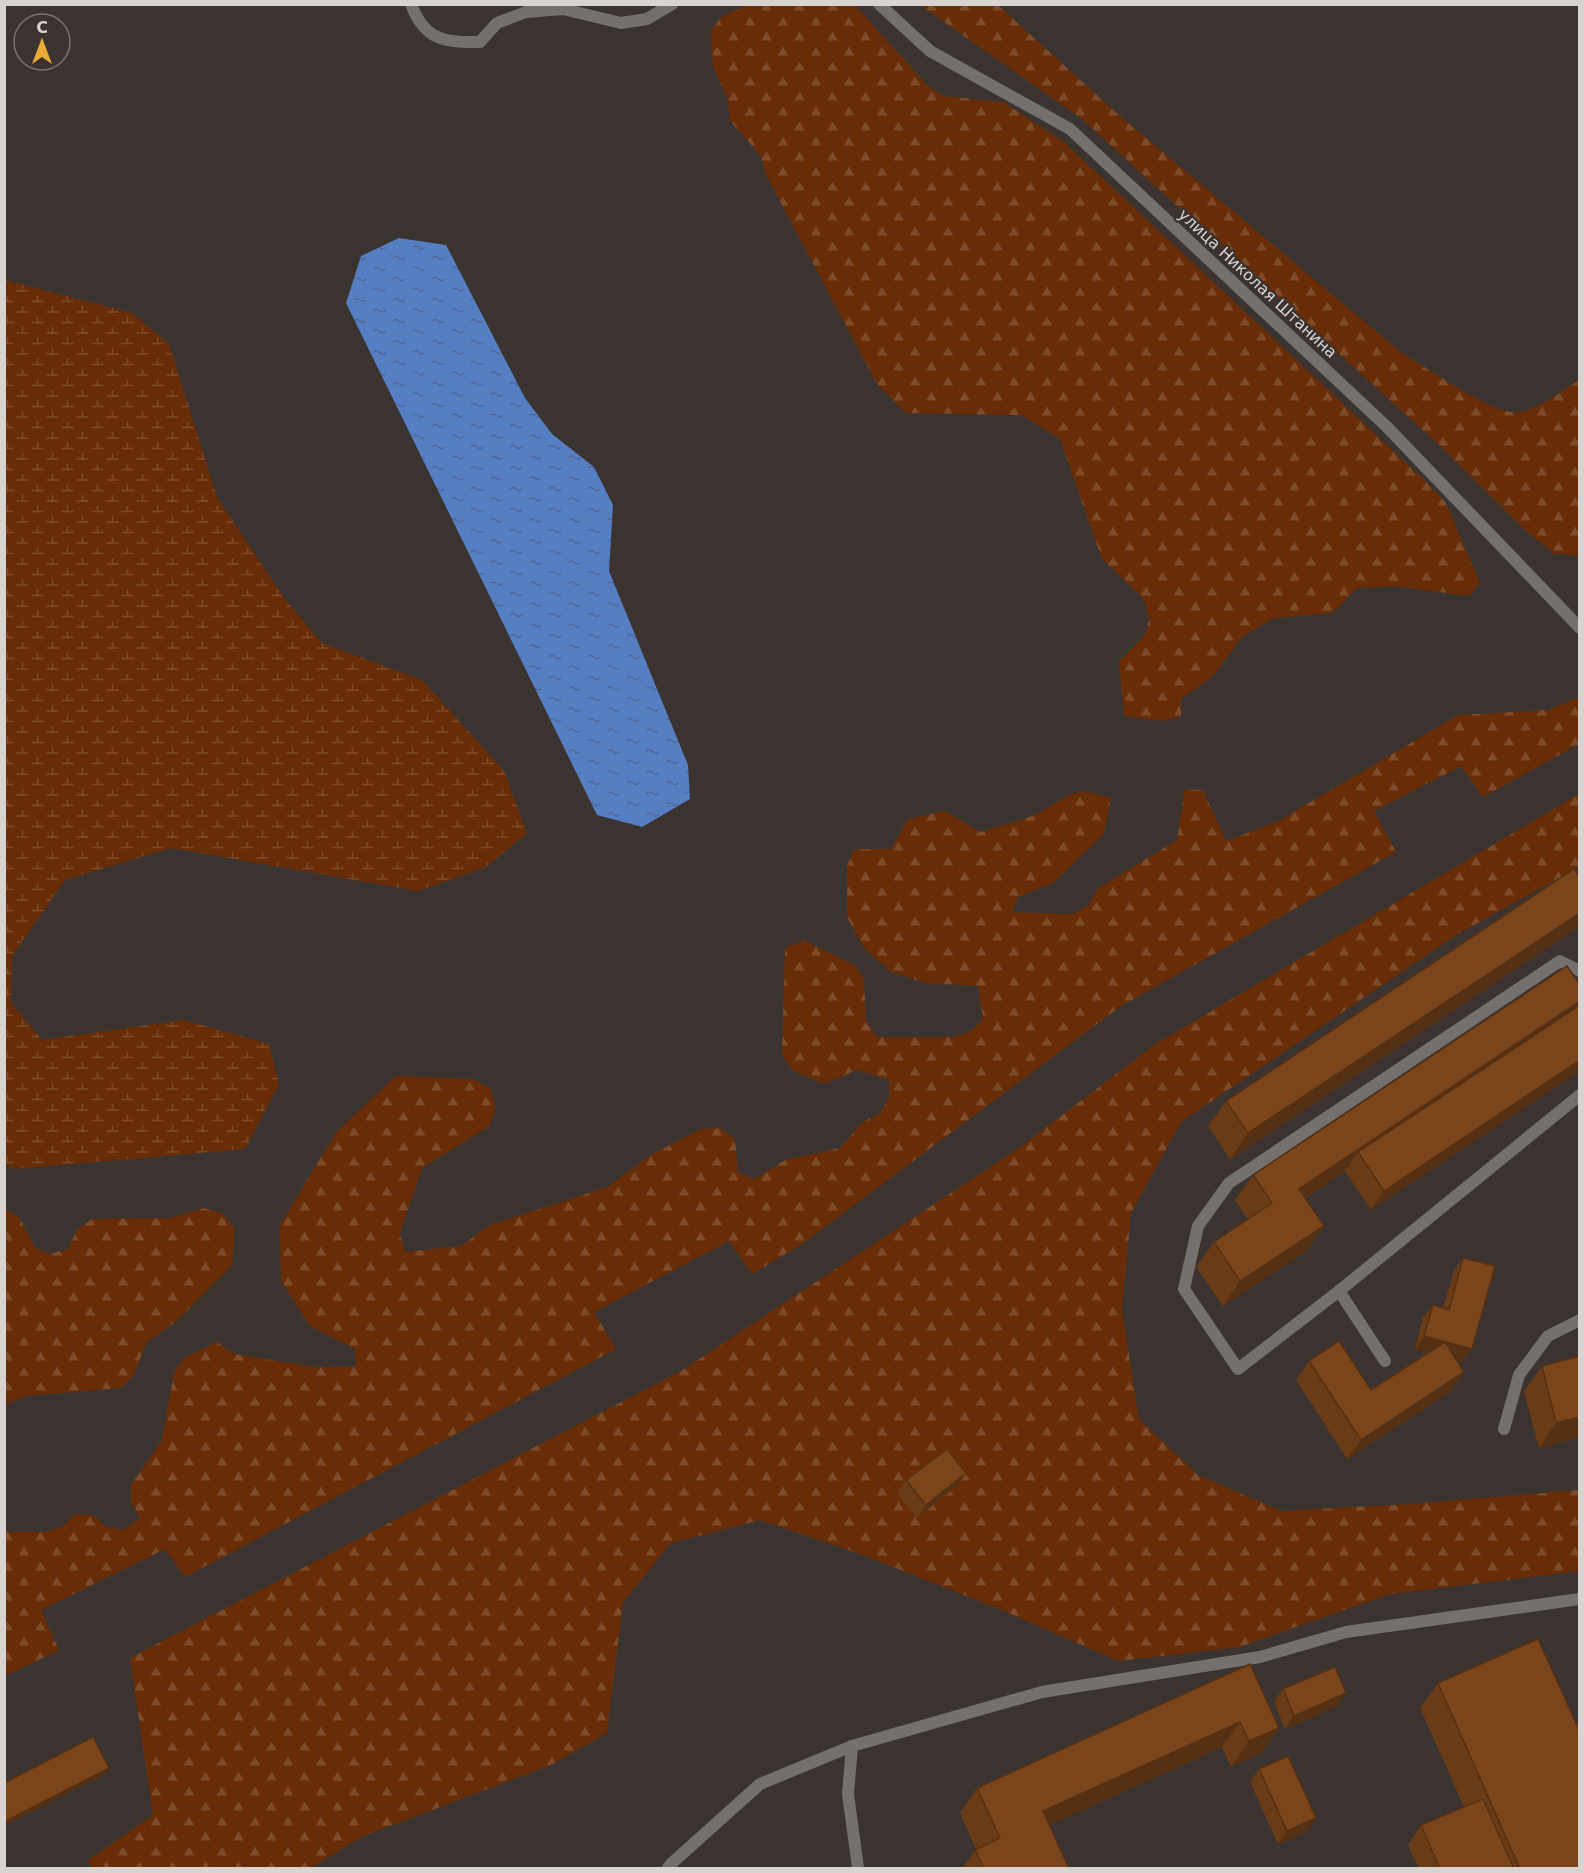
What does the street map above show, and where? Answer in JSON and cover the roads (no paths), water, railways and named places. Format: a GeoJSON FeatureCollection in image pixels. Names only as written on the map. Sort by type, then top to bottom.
{"type":"FeatureCollection","features":[{"type":"Feature","properties":{"kind":"street"},"geometry":{"type":"LineString","coordinates":[[411,4],[417,21],[432,36],[459,42],[480,42],[497,23],[526,12],[563,9],[621,23],[647,19],[672,4]]}},
{"type":"Feature","properties":{"kind":"street","name":"улица Николая Штанина"},"geometry":{"type":"LineString","coordinates":[[879,4],[930,51],[1070,129],[1387,427],[1580,628]]}},
{"type":"Feature","properties":{"kind":"street"},"geometry":{"type":"LineString","coordinates":[[1580,971],[1560,961],[1229,1183],[1198,1226],[1184,1289],[1238,1369],[1339,1291],[1580,1095]]}},
{"type":"Feature","properties":{"kind":"street"},"geometry":{"type":"LineString","coordinates":[[1339,1291],[1385,1361]]}},
{"type":"Feature","properties":{"kind":"street"},"geometry":{"type":"LineString","coordinates":[[1504,1429],[1518,1375],[1548,1336],[1580,1320]]}},
{"type":"Feature","properties":{"kind":"street"},"geometry":{"type":"LineString","coordinates":[[668,1869],[760,1784],[852,1746],[1042,1692],[1260,1657],[1347,1632],[1580,1599]]}},
{"type":"Feature","properties":{"kind":"street"},"geometry":{"type":"LineString","coordinates":[[852,1746],[848,1794],[858,1869]]}},
{"type":"Feature","properties":{"kind":"water"},"geometry":{"type":"Polygon","coordinates":[[[399,238],[446,245],[525,398],[552,434],[594,467],[613,505],[609,571],[688,765],[690,799],[642,827],[597,815],[346,303],[361,256],[399,238]]]}}]}
